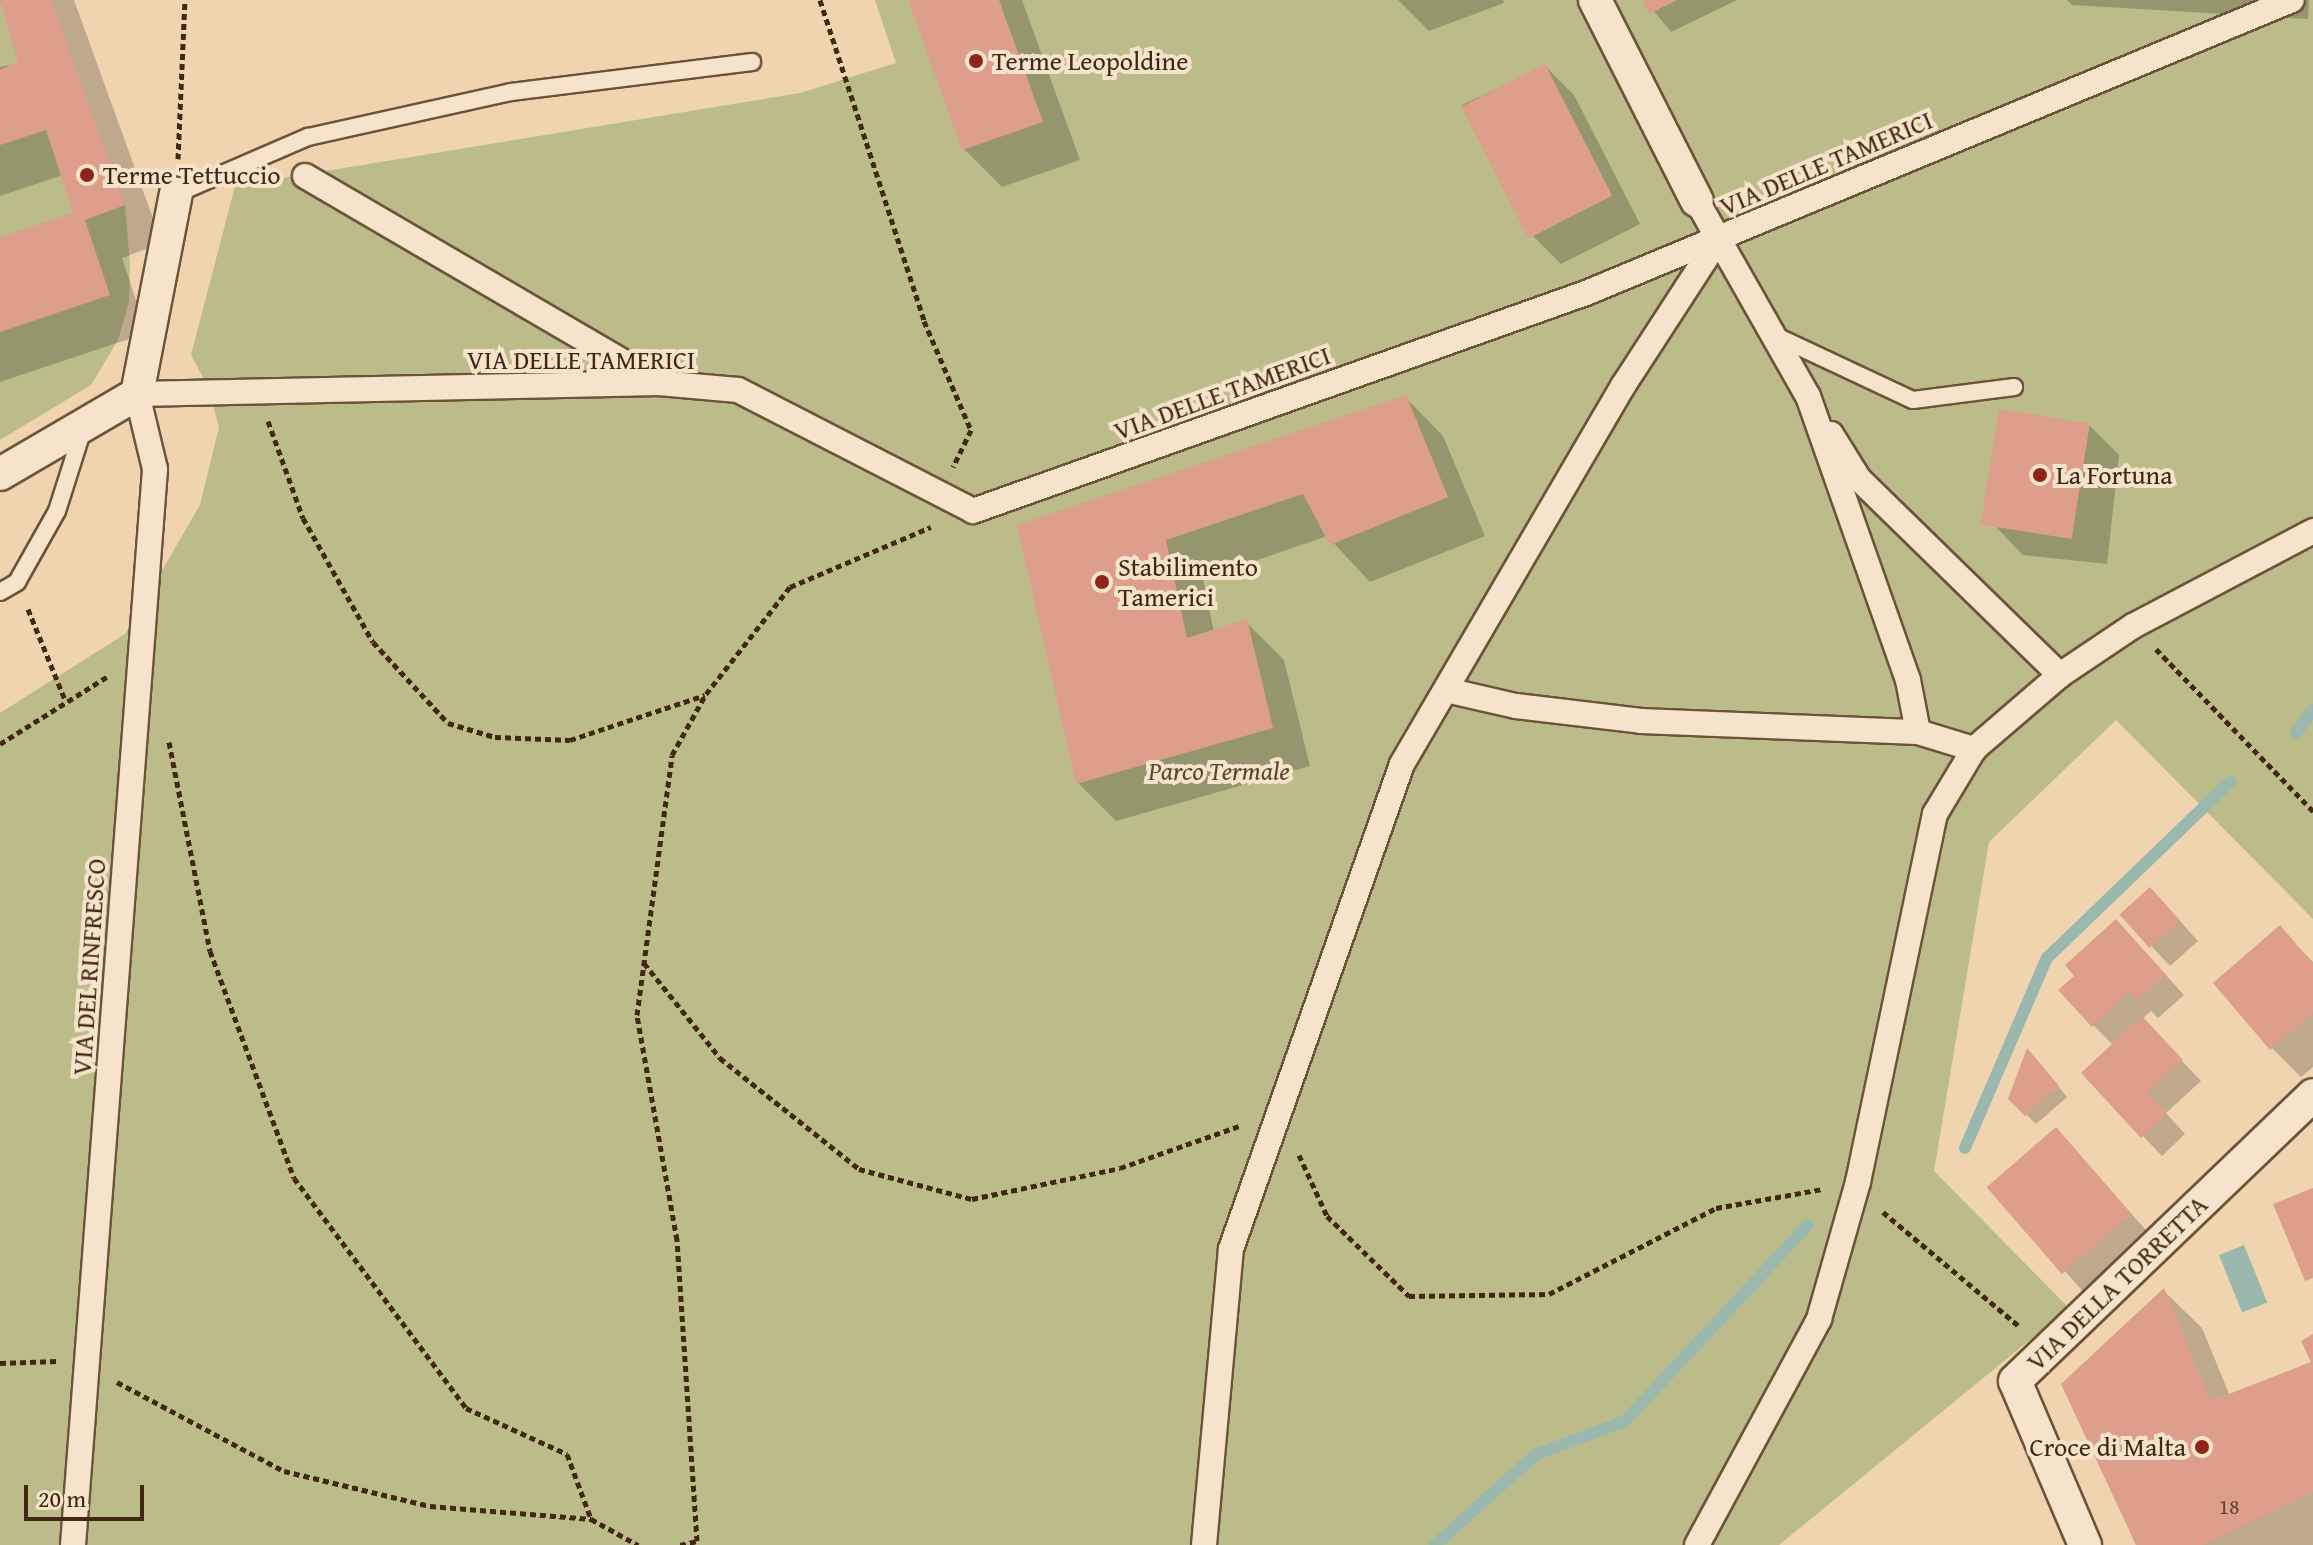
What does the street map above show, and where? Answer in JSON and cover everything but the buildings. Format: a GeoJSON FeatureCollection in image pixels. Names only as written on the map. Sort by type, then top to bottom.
{"type":"FeatureCollection","features":[{"type":"Feature","properties":{"kind":"street"},"geometry":{"type":"LineString","coordinates":[[1595,0],[1697,201],[1859,479],[2060,675]]}},
{"type":"Feature","properties":{"kind":"street","name":"VIA DELLE TAMERICI"},"geometry":{"type":"LineString","coordinates":[[137,394],[258,395],[659,383],[738,390],[973,511],[1586,293],[2292,0]]}},
{"type":"Feature","properties":{"kind":"street"},"geometry":{"type":"LineString","coordinates":[[305,176],[659,383]]}},
{"type":"Feature","properties":{"kind":"street"},"geometry":{"type":"LineString","coordinates":[[0,474],[137,394],[176,194]]}},
{"type":"Feature","properties":{"kind":"street"},"geometry":{"type":"LineString","coordinates":[[1204,1545],[1231,1249],[1402,764],[1623,386],[1719,238]]}},
{"type":"Feature","properties":{"kind":"street","name":"VIA DEL RINFRESCO"},"geometry":{"type":"LineString","coordinates":[[73,1545],[155,469],[137,394]]}},
{"type":"Feature","properties":{"kind":"street"},"geometry":{"type":"LineString","coordinates":[[1808,396],[1908,680],[1918,732]]}},
{"type":"Feature","properties":{"kind":"street"},"geometry":{"type":"LineString","coordinates":[[1697,1545],[1819,1319],[1858,1182],[1935,814],[1974,749],[2060,675],[2133,626],[2313,531]]}},
{"type":"Feature","properties":{"kind":"street"},"geometry":{"type":"LineString","coordinates":[[1446,690],[1516,706],[1641,721],[1918,732],[1974,749]]}},
{"type":"Feature","properties":{"kind":"street","name":"VIA DELLA TORRETTA"},"geometry":{"type":"LineString","coordinates":[[2085,1545],[2015,1381],[2313,1095]]}},
{"type":"Feature","properties":{"kind":"lane"},"geometry":{"type":"LineString","coordinates":[[176,194],[308,137],[511,92],[752,62]]}},
{"type":"Feature","properties":{"kind":"lane"},"geometry":{"type":"LineString","coordinates":[[1773,335],[1913,400],[2014,387]]}},
{"type":"Feature","properties":{"kind":"lane"},"geometry":{"type":"LineString","coordinates":[[0,592],[17,582],[57,511],[85,425]]}},
{"type":"Feature","properties":{"kind":"path"},"geometry":{"type":"LineString","coordinates":[[176,194],[185,0]]}},
{"type":"Feature","properties":{"kind":"path"},"geometry":{"type":"LineString","coordinates":[[820,0],[924,321],[971,430],[941,493]]}},
{"type":"Feature","properties":{"kind":"path"},"geometry":{"type":"LineString","coordinates":[[258,395],[303,518],[373,642],[448,723],[495,737],[570,740],[706,694]]}},
{"type":"Feature","properties":{"kind":"path"},"geometry":{"type":"LineString","coordinates":[[680,1545],[698,1543],[677,1240],[637,1015],[672,755],[706,694],[790,587],[973,511]]}},
{"type":"Feature","properties":{"kind":"path"},"geometry":{"type":"LineString","coordinates":[[17,582],[66,702]]}},
{"type":"Feature","properties":{"kind":"path"},"geometry":{"type":"LineString","coordinates":[[2133,626],[2313,811]]}},
{"type":"Feature","properties":{"kind":"path"},"geometry":{"type":"LineString","coordinates":[[0,744],[141,655]]}},
{"type":"Feature","properties":{"kind":"path"},"geometry":{"type":"LineString","coordinates":[[164,726],[210,951],[294,1178],[466,1408],[567,1454],[591,1519]]}},
{"type":"Feature","properties":{"kind":"path"},"geometry":{"type":"LineString","coordinates":[[644,963],[720,1058],[859,1169],[972,1199],[1120,1168],[1279,1111],[1327,1216],[1409,1296],[1549,1294],[1716,1208],[1858,1182],[1881,1211],[2047,1350]]}},
{"type":"Feature","properties":{"kind":"path"},"geometry":{"type":"LineString","coordinates":[[0,1363],[87,1362],[137,1396],[284,1471],[430,1506],[591,1519],[638,1545]]}},
{"type":"Feature","properties":{"kind":"green space"},"geometry":{"type":"Polygon","coordinates":[[[0,0],[48,0],[125,205],[130,264],[129,302],[118,340],[91,385],[0,440],[0,0]]]}},
{"type":"Feature","properties":{"kind":"green space","name":"Parco Termale"},"geometry":{"type":"Polygon","coordinates":[[[875,0],[2313,0],[2313,919],[2116,720],[1989,842],[1934,1171],[2069,1308],[1779,1545],[0,1545],[0,713],[125,634],[200,505],[219,427],[208,387],[191,355],[235,186],[800,93],[896,63],[875,0]]]}},
{"type":"Feature","properties":{"kind":"water"},"geometry":{"type":"Polygon","coordinates":[[[2244,1245],[2267,1302],[2242,1313],[2219,1255],[2244,1245]]]}},
{"type":"Feature","properties":{"kind":"waterway"},"geometry":{"type":"LineString","coordinates":[[2296,733],[2313,710]]}},
{"type":"Feature","properties":{"kind":"waterway"},"geometry":{"type":"LineString","coordinates":[[1965,1148],[2047,958],[2230,782]]}},
{"type":"Feature","properties":{"kind":"waterway"},"geometry":{"type":"LineString","coordinates":[[1435,1545],[1535,1455],[1625,1421],[1808,1225]]}},
{"type":"Feature","properties":{"kind":"place","name":"Terme Leopoldine"},"geometry":{"type":"Point","coordinates":[976,61]}},
{"type":"Feature","properties":{"kind":"place","name":"Terme Tettuccio"},"geometry":{"type":"Point","coordinates":[87,175]}},
{"type":"Feature","properties":{"kind":"place","name":"La Fortuna"},"geometry":{"type":"Point","coordinates":[2040,475]}},
{"type":"Feature","properties":{"kind":"place","name":"Stabilimento Tamerici"},"geometry":{"type":"Point","coordinates":[1102,582]}},
{"type":"Feature","properties":{"kind":"place","name":"Croce di Malta"},"geometry":{"type":"Point","coordinates":[2202,1447]}}]}
